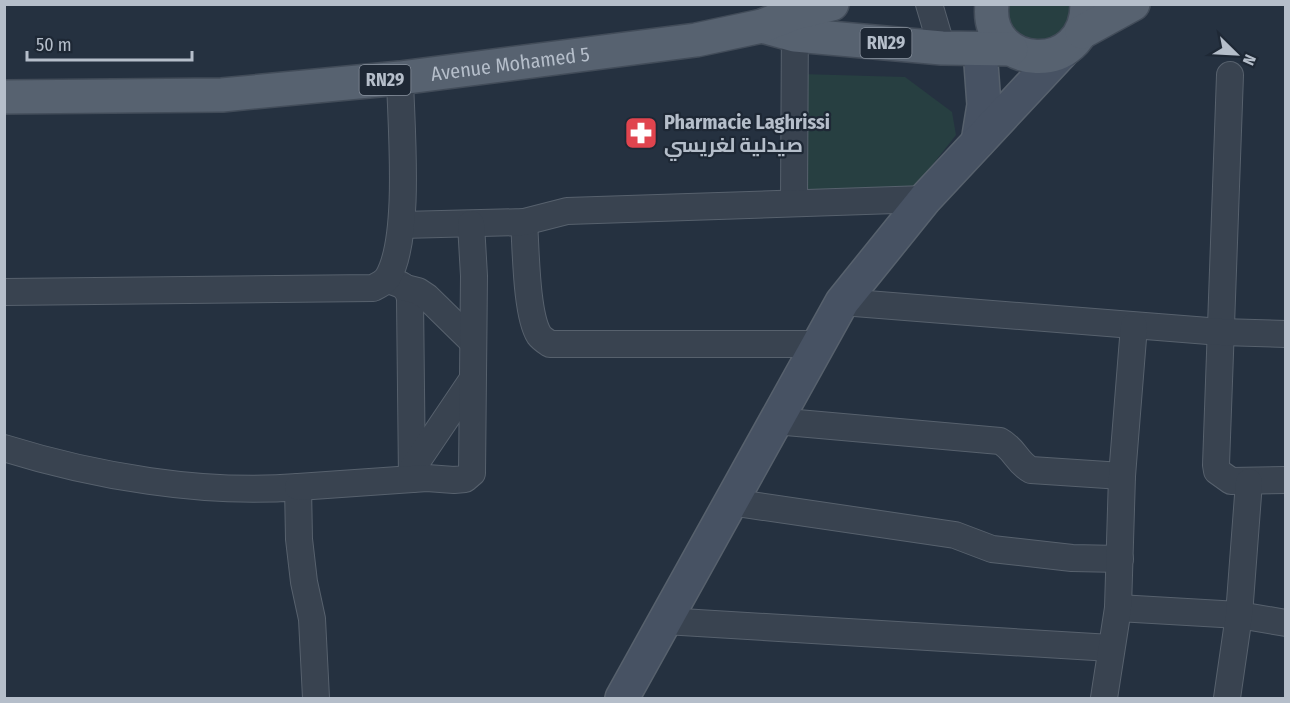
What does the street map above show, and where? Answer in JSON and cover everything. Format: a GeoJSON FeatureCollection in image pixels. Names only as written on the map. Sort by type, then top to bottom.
{"type":"FeatureCollection","features":[{"type":"Feature","properties":{"kind":"main road","name":"RN29"},"geometry":{"type":"LineString","coordinates":[[795,24],[832,4]]}},
{"type":"Feature","properties":{"kind":"main road"},"geometry":{"type":"LineString","coordinates":[[992,4],[994,26],[1000,39],[995,50]]}},
{"type":"Feature","properties":{"kind":"main road","name":"RN29"},"geometry":{"type":"LineString","coordinates":[[795,24],[942,48],[995,50],[1046,57],[1077,29],[1133,4]]}},
{"type":"Feature","properties":{"kind":"main road","name":"Avenue Mohamed 5"},"geometry":{"type":"LineString","coordinates":[[4,97],[222,95],[400,78],[696,40],[762,26],[795,24]]}},
{"type":"Feature","properties":{"kind":"street"},"geometry":{"type":"LineString","coordinates":[[929,4],[942,48]]}},
{"type":"Feature","properties":{"kind":"street"},"geometry":{"type":"LineString","coordinates":[[794,202],[795,24]]}},
{"type":"Feature","properties":{"kind":"street"},"geometry":{"type":"LineString","coordinates":[[622,699],[842,302],[925,199],[1077,29]]}},
{"type":"Feature","properties":{"kind":"street"},"geometry":{"type":"LineString","coordinates":[[978,142],[995,50]]}},
{"type":"Feature","properties":{"kind":"street"},"geometry":{"type":"LineString","coordinates":[[1230,75],[1217,471],[1230,481],[1286,480]]}},
{"type":"Feature","properties":{"kind":"street"},"geometry":{"type":"LineString","coordinates":[[400,78],[402,225],[395,259],[396,284],[410,298],[412,474]]}},
{"type":"Feature","properties":{"kind":"street"},"geometry":{"type":"LineString","coordinates":[[402,225],[524,222],[567,211],[925,199]]}},
{"type":"Feature","properties":{"kind":"street"},"geometry":{"type":"LineString","coordinates":[[524,222],[530,300],[535,326],[540,337],[550,344],[817,344]]}},
{"type":"Feature","properties":{"kind":"street"},"geometry":{"type":"LineString","coordinates":[[4,448],[36,458],[134,477],[256,489],[298,487],[412,474],[454,480],[465,479],[472,473],[474,276],[471,224]]}},
{"type":"Feature","properties":{"kind":"street"},"geometry":{"type":"LineString","coordinates":[[4,292],[329,289],[373,288],[396,284],[418,291],[426,297],[473,342]]}},
{"type":"Feature","properties":{"kind":"street"},"geometry":{"type":"LineString","coordinates":[[842,302],[1134,326],[1286,334]]}},
{"type":"Feature","properties":{"kind":"street"},"geometry":{"type":"LineString","coordinates":[[1104,699],[1118,608],[1122,476],[1134,326]]}},
{"type":"Feature","properties":{"kind":"street"},"geometry":{"type":"LineString","coordinates":[[412,474],[472,380]]}},
{"type":"Feature","properties":{"kind":"street"},"geometry":{"type":"LineString","coordinates":[[776,421],[1000,441],[1009,446],[1020,465],[1031,470],[1122,476]]}},
{"type":"Feature","properties":{"kind":"street"},"geometry":{"type":"LineString","coordinates":[[1227,699],[1239,615],[1250,482]]}},
{"type":"Feature","properties":{"kind":"street"},"geometry":{"type":"LineString","coordinates":[[298,487],[299,539],[304,582],[312,619],[316,699]]}},
{"type":"Feature","properties":{"kind":"street"},"geometry":{"type":"LineString","coordinates":[[730,502],[955,535],[992,549],[1072,558],[1120,559]]}},
{"type":"Feature","properties":{"kind":"street"},"geometry":{"type":"LineString","coordinates":[[1118,608],[1239,615],[1286,623]]}},
{"type":"Feature","properties":{"kind":"street"},"geometry":{"type":"LineString","coordinates":[[665,621],[1111,648]]}},
{"type":"Feature","properties":{"kind":"green space"},"geometry":{"type":"Polygon","coordinates":[[[1006,5],[1073,5],[1074,10],[1059,39],[1026,42],[1009,26],[1006,5]]]}},
{"type":"Feature","properties":{"kind":"green space"},"geometry":{"type":"Polygon","coordinates":[[[801,74],[905,77],[952,112],[956,135],[915,187],[802,190],[801,74]]]}},
{"type":"Feature","properties":{"kind":"place","name":"Pharmacie Laghrissi صيدلية لغريسي"},"geometry":{"type":"Point","coordinates":[641,133]}}]}
